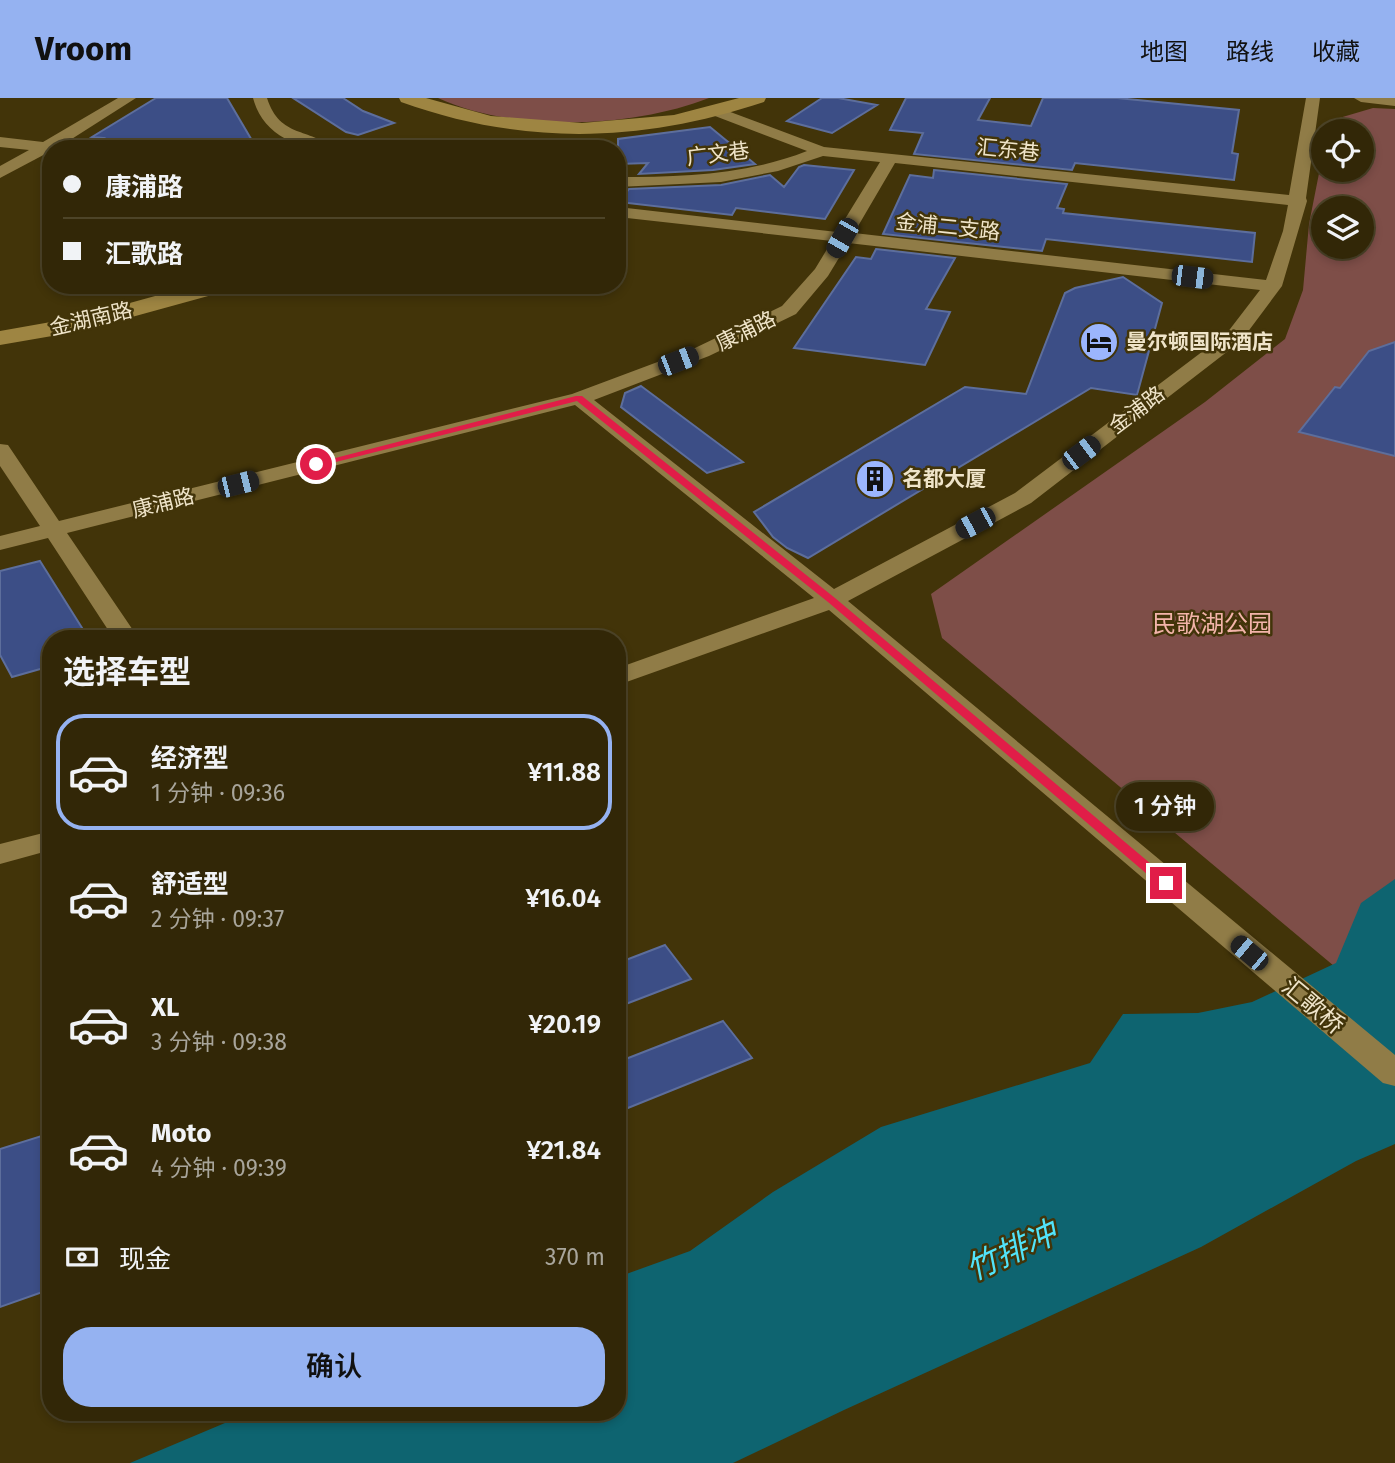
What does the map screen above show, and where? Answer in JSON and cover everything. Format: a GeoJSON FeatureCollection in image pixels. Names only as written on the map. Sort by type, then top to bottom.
{"type":"FeatureCollection","features":[{"type":"Feature","properties":{"kind":"main road"},"geometry":{"type":"LineString","coordinates":[[408,98],[471,118],[522,126],[598,127],[675,122],[722,105],[757,98]]}},
{"type":"Feature","properties":{"kind":"main road"},"geometry":{"type":"LineString","coordinates":[[426,103],[466,127],[472,138]]}},
{"type":"Feature","properties":{"kind":"main road"},"geometry":{"type":"LineString","coordinates":[[538,140],[598,127]]}},
{"type":"Feature","properties":{"kind":"main road","name":"金湖南路"},"geometry":{"type":"LineString","coordinates":[[0,327],[72,314],[146,294]]}},
{"type":"Feature","properties":{"kind":"main road","name":"金湖南路"},"geometry":{"type":"LineString","coordinates":[[0,338],[81,324],[189,294]]}},
{"type":"Feature","properties":{"kind":"street"},"geometry":{"type":"LineString","coordinates":[[66,140],[129,98]]}},
{"type":"Feature","properties":{"kind":"street"},"geometry":{"type":"LineString","coordinates":[[260,98],[272,123],[307,140]]}},
{"type":"Feature","properties":{"kind":"street","name":"金浦路"},"geometry":{"type":"LineString","coordinates":[[626,674],[832,600],[1023,498],[1234,337],[1273,286],[1292,231],[1299,201],[1313,98]]}},
{"type":"Feature","properties":{"kind":"street"},"geometry":{"type":"LineString","coordinates":[[1361,98],[1395,102]]}},
{"type":"Feature","properties":{"kind":"street","name":"汇东巷"},"geometry":{"type":"LineString","coordinates":[[722,105],[821,151],[1299,201]]}},
{"type":"Feature","properties":{"kind":"street"},"geometry":{"type":"LineString","coordinates":[[0,142],[42,147]]}},
{"type":"Feature","properties":{"kind":"street","name":"广文巷"},"geometry":{"type":"LineString","coordinates":[[626,182],[725,176],[791,164],[821,151]]}},
{"type":"Feature","properties":{"kind":"street"},"geometry":{"type":"LineString","coordinates":[[0,173],[42,154]]}},
{"type":"Feature","properties":{"kind":"street","name":"康浦路"},"geometry":{"type":"LineString","coordinates":[[0,543],[579,398],[702,352],[789,310],[822,272],[890,158]]}},
{"type":"Feature","properties":{"kind":"street","name":"金浦二支路"},"geometry":{"type":"LineString","coordinates":[[626,213],[1273,286]]}},
{"type":"Feature","properties":{"kind":"street","name":"汇歌桥"},"geometry":{"type":"LineString","coordinates":[[579,398],[832,600],[1395,1074]]}},
{"type":"Feature","properties":{"kind":"street"},"geometry":{"type":"LineString","coordinates":[[0,450],[121,630]]}},
{"type":"Feature","properties":{"kind":"street"},"geometry":{"type":"LineString","coordinates":[[0,854],[42,842]]}},
{"type":"Feature","properties":{"kind":"green space"},"geometry":{"type":"Polygon","coordinates":[[[438,98],[709,98],[645,116],[573,122],[502,117],[438,98]]]}},
{"type":"Feature","properties":{"kind":"green space","name":"民歌湖公园"},"geometry":{"type":"Polygon","coordinates":[[[1373,108],[1395,109],[1395,1017],[942,638],[931,594],[1205,402],[1285,339],[1303,290],[1311,214],[1311,259],[1374,259],[1374,196],[1315,196],[1317,182],[1374,182],[1374,119],[1336,119],[1373,108]]]}},
{"type":"Feature","properties":{"kind":"water","name":"竹排冲"},"geometry":{"type":"Polygon","coordinates":[[[1395,879],[1395,1144],[1356,1161],[1201,1247],[733,1463],[130,1463],[230,1421],[626,1421],[626,1274],[690,1251],[773,1192],[881,1127],[1090,1063],[1123,1014],[1198,1013],[1252,1002],[1336,963],[1361,903],[1395,879]]]}},
{"type":"Feature","properties":{"kind":"building"},"geometry":{"type":"Polygon","coordinates":[[[156,98],[227,98],[252,140],[99,140],[103,138],[92,137],[156,98]]]}},
{"type":"Feature","properties":{"kind":"building"},"geometry":{"type":"Polygon","coordinates":[[[293,98],[343,98],[363,111],[394,123],[358,135],[346,132],[293,98]]]}},
{"type":"Feature","properties":{"kind":"building"},"geometry":{"type":"Polygon","coordinates":[[[822,98],[877,105],[832,133],[787,121],[822,98]]]}},
{"type":"Feature","properties":{"kind":"building"},"geometry":{"type":"Polygon","coordinates":[[[906,98],[990,98],[978,120],[1031,126],[1043,98],[1117,98],[1239,110],[1232,153],[1238,154],[1234,180],[1075,163],[1072,170],[914,154],[923,133],[890,130],[906,98]]]}},
{"type":"Feature","properties":{"kind":"building"},"geometry":{"type":"Polygon","coordinates":[[[710,127],[755,164],[713,170],[639,174],[648,163],[626,164],[626,140],[618,139],[710,127]]]}},
{"type":"Feature","properties":{"kind":"building"},"geometry":{"type":"Polygon","coordinates":[[[804,165],[854,170],[825,219],[736,208],[732,215],[626,203],[626,193],[629,189],[721,185],[770,175],[784,187],[799,167],[804,165]]]}},
{"type":"Feature","properties":{"kind":"building"},"geometry":{"type":"Polygon","coordinates":[[[934,170],[1067,184],[1057,208],[1064,209],[1063,213],[1255,233],[1252,262],[1046,239],[1042,251],[883,234],[910,175],[933,178],[934,170]]]}},
{"type":"Feature","properties":{"kind":"building"},"geometry":{"type":"Polygon","coordinates":[[[876,249],[955,258],[926,309],[950,312],[925,365],[794,348],[856,257],[871,259],[876,249]]]}},
{"type":"Feature","properties":{"kind":"building"},"geometry":{"type":"Polygon","coordinates":[[[1123,277],[1162,303],[1137,395],[1091,388],[808,558],[787,548],[773,537],[754,512],[965,387],[1026,394],[1065,293],[1075,288],[1123,277]]]}},
{"type":"Feature","properties":{"kind":"building"},"geometry":{"type":"Polygon","coordinates":[[[1395,342],[1395,456],[1299,432],[1335,387],[1340,388],[1369,351],[1395,342]]]}},
{"type":"Feature","properties":{"kind":"building"},"geometry":{"type":"Polygon","coordinates":[[[641,386],[743,462],[707,473],[621,407],[625,393],[641,386]]]}},
{"type":"Feature","properties":{"kind":"building"},"geometry":{"type":"Polygon","coordinates":[[[40,561],[83,630],[42,630],[42,669],[12,677],[0,655],[0,571],[40,561]]]}},
{"type":"Feature","properties":{"kind":"building"},"geometry":{"type":"Polygon","coordinates":[[[665,945],[691,979],[626,1004],[626,960],[665,945]]]}},
{"type":"Feature","properties":{"kind":"building"},"geometry":{"type":"Polygon","coordinates":[[[723,1021],[752,1058],[626,1109],[626,1059],[723,1021]]]}},
{"type":"Feature","properties":{"kind":"building"},"geometry":{"type":"Polygon","coordinates":[[[42,1136],[42,1292],[0,1307],[0,1149],[42,1136]]]}},
{"type":"Feature","properties":{"kind":"place","name":"曼尔顿国际酒店"},"geometry":{"type":"Point","coordinates":[1099,342]}},
{"type":"Feature","properties":{"kind":"place","name":"名都大厦"},"geometry":{"type":"Point","coordinates":[875,479]}},
{"type":"Feature","properties":{"kind":"route"},"geometry":{"type":"LineString","coordinates":[[316,464],[579,398],[832,600],[1166,883]]}}]}
